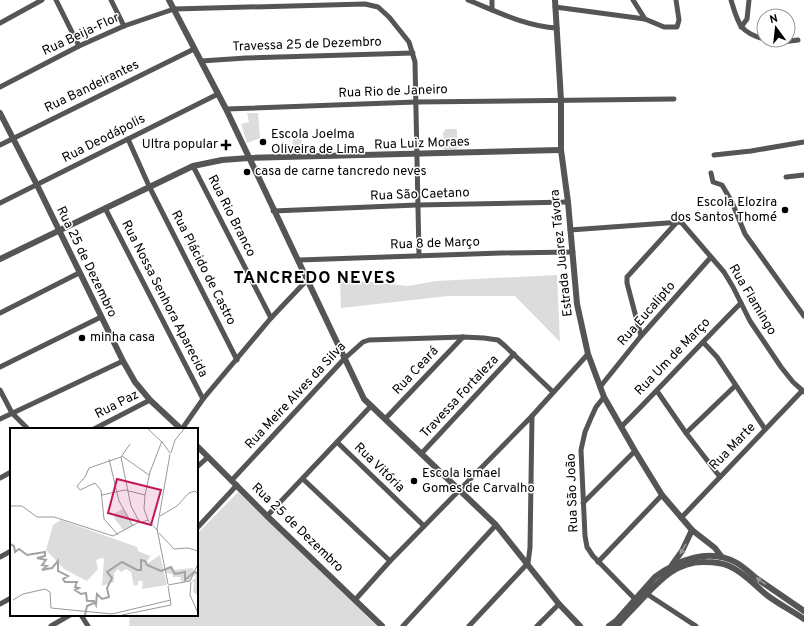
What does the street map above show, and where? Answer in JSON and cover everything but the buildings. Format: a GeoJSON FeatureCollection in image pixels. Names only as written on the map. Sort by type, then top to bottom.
{"type":"FeatureCollection","features":[{"type":"Feature","properties":{"kind":"street"},"geometry":{"type":"LineString","coordinates":[[0,23],[42,0]]}},
{"type":"Feature","properties":{"kind":"street"},"geometry":{"type":"LineString","coordinates":[[56,0],[79,46]]}},
{"type":"Feature","properties":{"kind":"street"},"geometry":{"type":"LineString","coordinates":[[111,0],[124,26]]}},
{"type":"Feature","properties":{"kind":"street"},"geometry":{"type":"LineString","coordinates":[[169,0],[226,109],[364,399],[496,525],[559,604],[580,626]]}},
{"type":"Feature","properties":{"kind":"street"},"geometry":{"type":"LineString","coordinates":[[468,0],[523,22],[536,26],[557,28]]}},
{"type":"Feature","properties":{"kind":"street"},"geometry":{"type":"LineString","coordinates":[[492,0],[492,10]]}},
{"type":"Feature","properties":{"kind":"street","name":"Estrada Juarez Távora"},"geometry":{"type":"LineString","coordinates":[[555,0],[561,100],[561,150],[568,202],[577,304],[588,354],[604,397],[634,451],[662,495],[692,530],[715,548],[721,556]]}},
{"type":"Feature","properties":{"kind":"street"},"geometry":{"type":"LineString","coordinates":[[633,0],[645,19]]}},
{"type":"Feature","properties":{"kind":"street"},"geometry":{"type":"LineString","coordinates":[[555,7],[645,19],[664,27],[677,27],[679,20],[676,0]]}},
{"type":"Feature","properties":{"kind":"street"},"geometry":{"type":"LineString","coordinates":[[731,0],[737,21],[741,27],[756,36]]}},
{"type":"Feature","properties":{"kind":"street"},"geometry":{"type":"LineString","coordinates":[[741,27],[746,19],[749,0]]}},
{"type":"Feature","properties":{"kind":"street","name":"Rua Beija-Flor"},"geometry":{"type":"LineString","coordinates":[[0,87],[79,46],[124,26],[174,9],[365,4],[378,7],[389,16],[409,42],[413,53]]}},
{"type":"Feature","properties":{"kind":"street","name":"Rua Bandeirantes"},"geometry":{"type":"LineString","coordinates":[[0,145],[194,49]]}},
{"type":"Feature","properties":{"kind":"street"},"geometry":{"type":"LineString","coordinates":[[413,53],[415,62],[419,256]]}},
{"type":"Feature","properties":{"kind":"street","name":"Travessa 25 de Dezembro"},"geometry":{"type":"LineString","coordinates":[[201,61],[246,58],[413,53]]}},
{"type":"Feature","properties":{"kind":"street","name":"Rua Deodápolis"},"geometry":{"type":"LineString","coordinates":[[0,203],[218,94]]}},
{"type":"Feature","properties":{"kind":"street","name":"Rua Rio de Janeiro"},"geometry":{"type":"LineString","coordinates":[[226,109],[416,102],[674,99]]}},
{"type":"Feature","properties":{"kind":"street","name":"Rua 25 de Dezembro"},"geometry":{"type":"LineString","coordinates":[[0,113],[123,361],[136,382],[150,400],[181,428]]}},
{"type":"Feature","properties":{"kind":"street","name":"Rua Plácido de Castro"},"geometry":{"type":"LineString","coordinates":[[128,139],[149,186],[237,360]]}},
{"type":"Feature","properties":{"kind":"street"},"geometry":{"type":"LineString","coordinates":[[714,155],[751,151],[804,142]]}},
{"type":"Feature","properties":{"kind":"street","name":"Rua Luiz Moraes"},"geometry":{"type":"LineString","coordinates":[[0,259],[193,166],[222,160],[248,158],[416,155],[561,150]]}},
{"type":"Feature","properties":{"kind":"street","name":"Rua Rio Branco"},"geometry":{"type":"LineString","coordinates":[[193,166],[271,318]]}},
{"type":"Feature","properties":{"kind":"street"},"geometry":{"type":"LineString","coordinates":[[711,173],[713,182],[722,184],[732,202],[744,234],[804,316]]}},
{"type":"Feature","properties":{"kind":"street"},"geometry":{"type":"LineString","coordinates":[[786,177],[804,174]]}},
{"type":"Feature","properties":{"kind":"street","name":"Rua São Caetano"},"geometry":{"type":"LineString","coordinates":[[273,210],[568,202]]}},
{"type":"Feature","properties":{"kind":"street","name":"Rua Nossa Senhora Aparecida"},"geometry":{"type":"LineString","coordinates":[[105,208],[203,399]]}},
{"type":"Feature","properties":{"kind":"street"},"geometry":{"type":"LineString","coordinates":[[570,230],[679,222]]}},
{"type":"Feature","properties":{"kind":"street"},"geometry":{"type":"LineString","coordinates":[[641,336],[627,283],[627,277],[679,222]]}},
{"type":"Feature","properties":{"kind":"street","name":"Rua Flamingo"},"geometry":{"type":"LineString","coordinates":[[679,222],[724,272],[750,321],[781,367],[793,382],[803,391]]}},
{"type":"Feature","properties":{"kind":"street","name":"Rua 8 de Março"},"geometry":{"type":"LineString","coordinates":[[299,260],[573,252]]}},
{"type":"Feature","properties":{"kind":"street","name":"Rua Eucalipto"},"geometry":{"type":"LineString","coordinates":[[600,387],[641,336],[711,257]]}},
{"type":"Feature","properties":{"kind":"street"},"geometry":{"type":"LineString","coordinates":[[0,313],[79,272]]}},
{"type":"Feature","properties":{"kind":"street"},"geometry":{"type":"LineString","coordinates":[[183,428],[203,399],[271,318],[307,280]]}},
{"type":"Feature","properties":{"kind":"street","name":"Rua Um de Março"},"geometry":{"type":"LineString","coordinates":[[621,427],[741,303]]}},
{"type":"Feature","properties":{"kind":"street"},"geometry":{"type":"LineString","coordinates":[[0,367],[101,317]]}},
{"type":"Feature","properties":{"kind":"street","name":"Rua Meire Alves da Silva"},"geometry":{"type":"LineString","coordinates":[[232,480],[344,359],[363,342],[368,340],[462,337],[498,340],[553,392]]}},
{"type":"Feature","properties":{"kind":"street","name":"Rua Ceará"},"geometry":{"type":"LineString","coordinates":[[386,419],[462,337]]}},
{"type":"Feature","properties":{"kind":"street"},"geometry":{"type":"LineString","coordinates":[[702,342],[717,357],[765,429]]}},
{"type":"Feature","properties":{"kind":"street","name":"Travessa Fortaleza"},"geometry":{"type":"LineString","coordinates":[[421,454],[514,354]]}},
{"type":"Feature","properties":{"kind":"street"},"geometry":{"type":"LineString","coordinates":[[355,600],[459,489],[532,416],[588,354]]}},
{"type":"Feature","properties":{"kind":"street"},"geometry":{"type":"LineString","coordinates":[[0,419],[123,361]]}},
{"type":"Feature","properties":{"kind":"street"},"geometry":{"type":"LineString","coordinates":[[686,433],[735,386]]}},
{"type":"Feature","properties":{"kind":"street"},"geometry":{"type":"LineString","coordinates":[[0,390],[12,413],[27,428]]}},
{"type":"Feature","properties":{"kind":"street"},"geometry":{"type":"LineString","coordinates":[[657,391],[686,433],[720,477]]}},
{"type":"Feature","properties":{"kind":"street","name":"Rua Marte"},"geometry":{"type":"LineString","coordinates":[[681,518],[803,391]]}},
{"type":"Feature","properties":{"kind":"street","name":"Rua São João"},"geometry":{"type":"LineString","coordinates":[[604,397],[596,407],[591,418],[585,432],[581,450],[585,536],[588,547],[598,562],[635,599]]}},
{"type":"Feature","properties":{"kind":"street","name":"Rua Paz"},"geometry":{"type":"LineString","coordinates":[[96,428],[150,400]]}},
{"type":"Feature","properties":{"kind":"street"},"geometry":{"type":"LineString","coordinates":[[267,516],[371,406]]}},
{"type":"Feature","properties":{"kind":"street"},"geometry":{"type":"LineString","coordinates":[[469,626],[528,564],[530,548],[532,416]]}},
{"type":"Feature","properties":{"kind":"street","name":"Rua Vitória"},"geometry":{"type":"LineString","coordinates":[[337,442],[424,526]]}},
{"type":"Feature","properties":{"kind":"street","name":"Rua 25 de Dezembro"},"geometry":{"type":"LineString","coordinates":[[198,447],[267,516],[382,626]]}},
{"type":"Feature","properties":{"kind":"street"},"geometry":{"type":"LineString","coordinates":[[583,503],[634,451]]}},
{"type":"Feature","properties":{"kind":"street"},"geometry":{"type":"LineString","coordinates":[[198,466],[208,457]]}},
{"type":"Feature","properties":{"kind":"street"},"geometry":{"type":"LineString","coordinates":[[0,478],[10,473]]}},
{"type":"Feature","properties":{"kind":"street"},"geometry":{"type":"LineString","coordinates":[[303,479],[390,561]]}},
{"type":"Feature","properties":{"kind":"street"},"geometry":{"type":"LineString","coordinates":[[198,527],[237,485]]}},
{"type":"Feature","properties":{"kind":"street"},"geometry":{"type":"LineString","coordinates":[[598,562],[662,495]]}},
{"type":"Feature","properties":{"kind":"street"},"geometry":{"type":"LineString","coordinates":[[403,626],[496,525]]}},
{"type":"Feature","properties":{"kind":"street"},"geometry":{"type":"LineString","coordinates":[[672,565],[682,551],[692,530]]}},
{"type":"Feature","properties":{"kind":"street"},"geometry":{"type":"LineString","coordinates":[[0,557],[10,551]]}},
{"type":"Feature","properties":{"kind":"street"},"geometry":{"type":"LineString","coordinates":[[609,626],[616,621],[655,577],[672,565],[689,559],[710,555],[721,556],[738,563],[804,611]]}},
{"type":"Feature","properties":{"kind":"street"},"geometry":{"type":"LineString","coordinates":[[617,626],[659,581],[673,570],[688,563],[708,562],[722,563],[735,569],[745,575],[754,585],[775,601],[804,619]]}},
{"type":"Feature","properties":{"kind":"street"},"geometry":{"type":"LineString","coordinates":[[647,594],[696,626]]}},
{"type":"Feature","properties":{"kind":"street"},"geometry":{"type":"LineString","coordinates":[[775,601],[780,594]]}},
{"type":"Feature","properties":{"kind":"street"},"geometry":{"type":"LineString","coordinates":[[0,604],[10,599]]}},
{"type":"Feature","properties":{"kind":"street"},"geometry":{"type":"LineString","coordinates":[[537,626],[559,604]]}},
{"type":"Feature","properties":{"kind":"street"},"geometry":{"type":"LineString","coordinates":[[51,626],[68,616]]}},
{"type":"Feature","properties":{"kind":"street"},"geometry":{"type":"LineString","coordinates":[[83,616],[88,626]]}},
{"type":"Feature","properties":{"kind":"shaded area"},"geometry":{"type":"Polygon","coordinates":[[[247,113],[258,113],[260,138],[247,143],[241,124],[249,122],[247,113]]]}},
{"type":"Feature","properties":{"kind":"shaded area"},"geometry":{"type":"Polygon","coordinates":[[[446,129],[457,129],[457,149],[444,150],[443,133],[446,129]]]}},
{"type":"Feature","properties":{"kind":"shaded area"},"geometry":{"type":"Polygon","coordinates":[[[293,132],[302,133],[301,153],[292,154],[293,132]]]}},
{"type":"Feature","properties":{"kind":"shaded area"},"geometry":{"type":"Polygon","coordinates":[[[557,275],[560,342],[515,296],[448,296],[341,308],[340,279],[408,286],[436,281],[557,275]]]}},
{"type":"Feature","properties":{"kind":"shaded area"},"geometry":{"type":"Polygon","coordinates":[[[238,492],[377,626],[129,626],[130,616],[198,616],[198,533],[238,492]]]}},
{"type":"Feature","properties":{"kind":"place","name":"Escola Joelma Oliveira de Lima"},"geometry":{"type":"Point","coordinates":[263,142]}},
{"type":"Feature","properties":{"kind":"place","name":"Ultra popular"},"geometry":{"type":"Point","coordinates":[226,145]}},
{"type":"Feature","properties":{"kind":"place","name":"casa de carne tancredo neves"},"geometry":{"type":"Point","coordinates":[247,172]}},
{"type":"Feature","properties":{"kind":"place","name":"Escola Elozira dos Santos Thomé"},"geometry":{"type":"Point","coordinates":[785,210]}},
{"type":"Feature","properties":{"kind":"place","name":"minha casa"},"geometry":{"type":"Point","coordinates":[82,338]}},
{"type":"Feature","properties":{"kind":"place","name":"Escola Ismael Gomes de Carvalho"},"geometry":{"type":"Point","coordinates":[414,481]}},
{"type":"Feature","properties":{"kind":"district","name":"TANCREDO NEVES"},"geometry":{"type":"Point","coordinates":[315,279]}}]}
